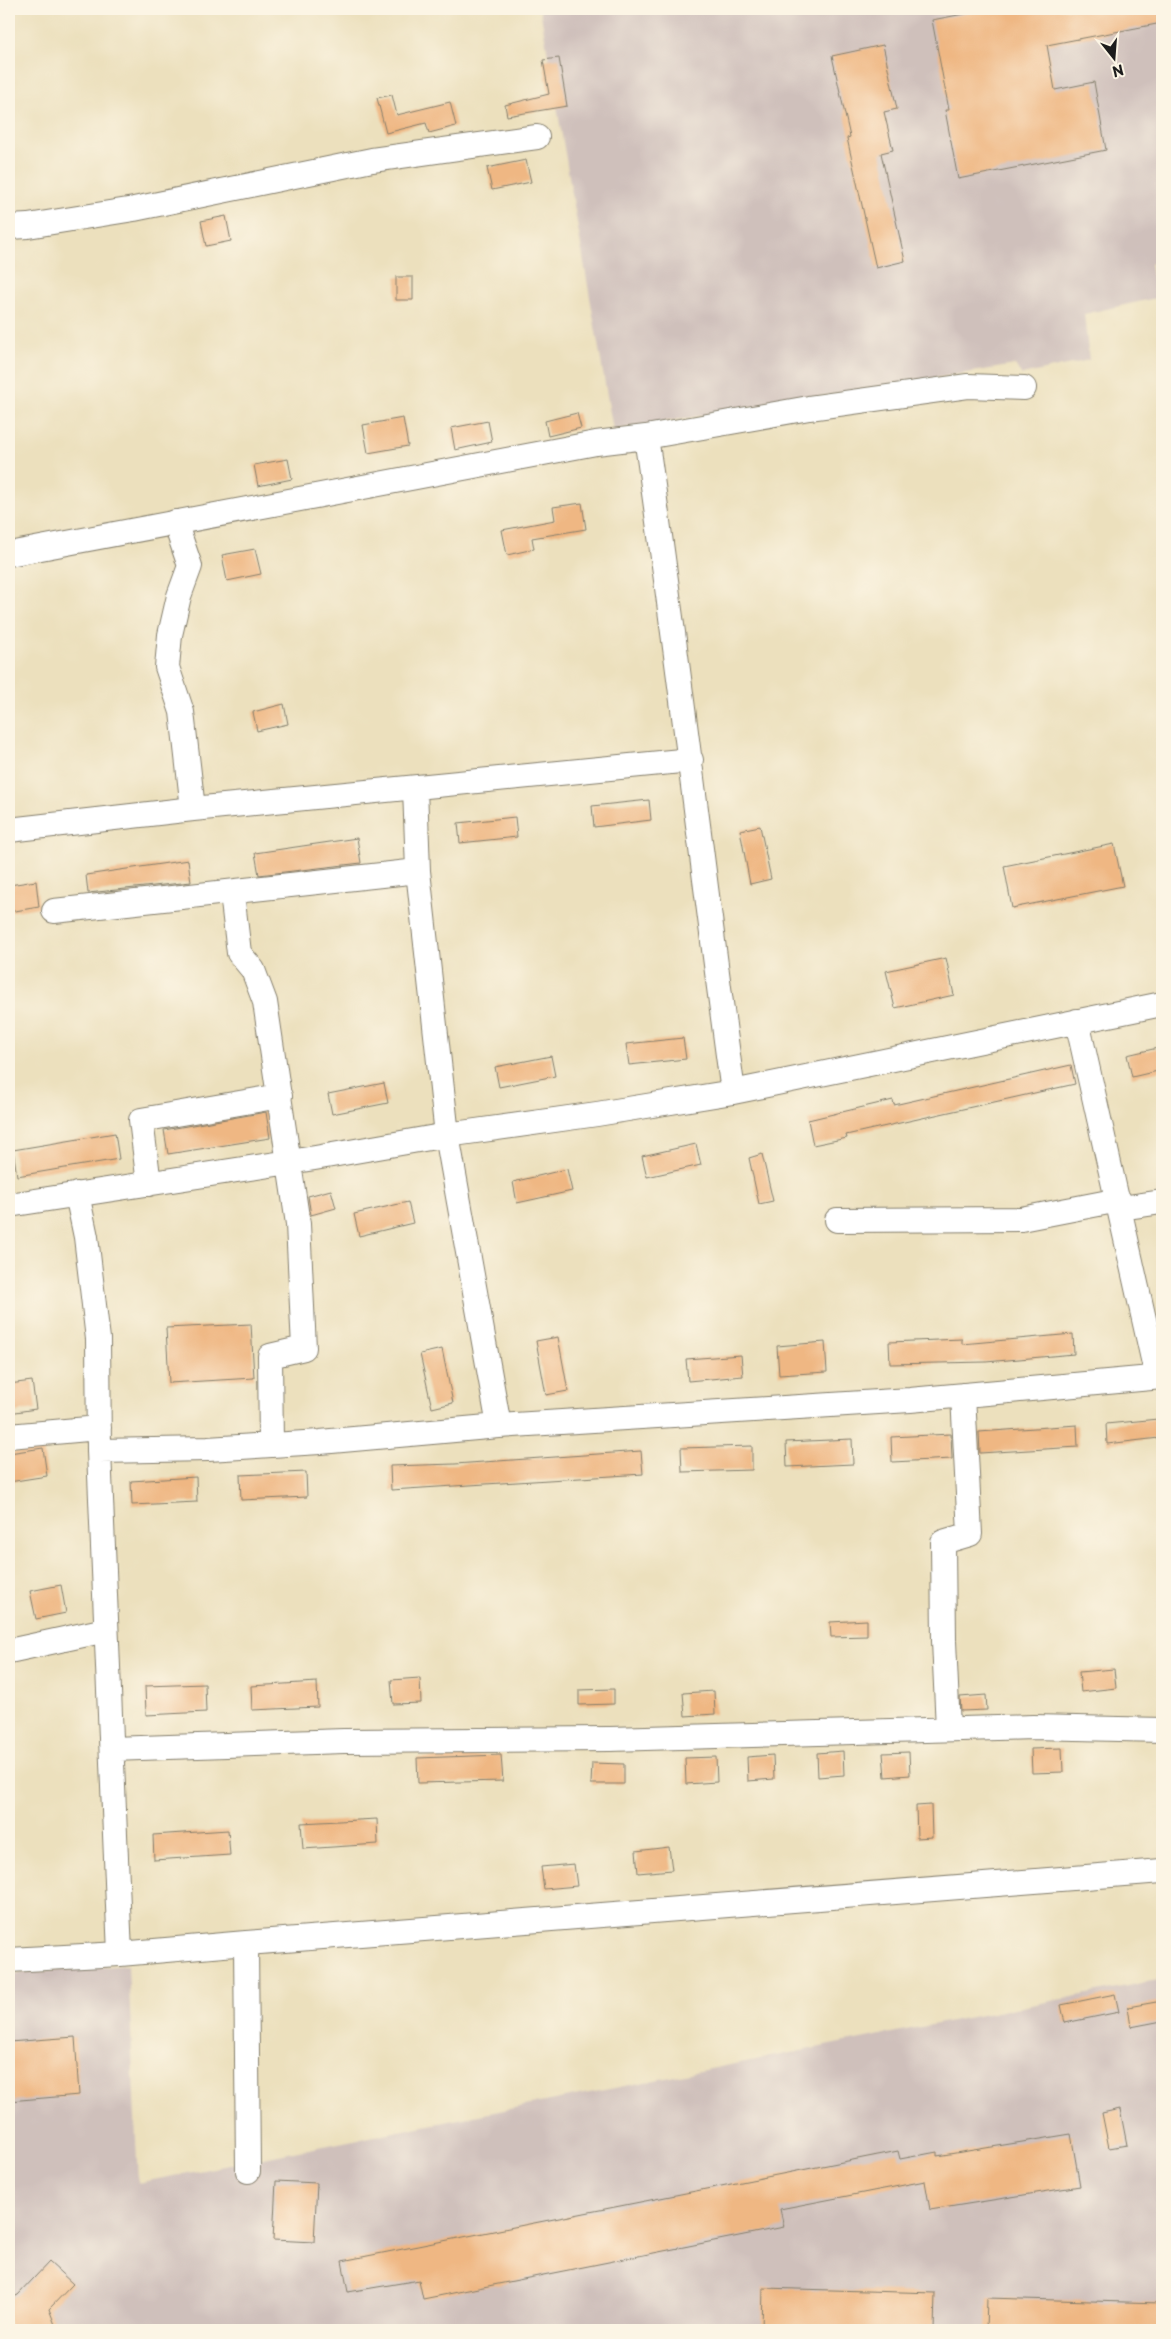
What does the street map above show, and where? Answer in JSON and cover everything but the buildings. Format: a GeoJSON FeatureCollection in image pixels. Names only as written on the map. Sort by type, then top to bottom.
{"type":"FeatureCollection","features":[{"type":"Feature","properties":{"kind":"street"},"geometry":{"type":"LineString","coordinates":[[9,227],[28,226],[134,209],[372,160],[537,137]]}},
{"type":"Feature","properties":{"kind":"street"},"geometry":{"type":"LineString","coordinates":[[9,554],[596,442],[646,436],[809,408],[968,386],[1024,388]]}},
{"type":"Feature","properties":{"kind":"street"},"geometry":{"type":"LineString","coordinates":[[646,436],[691,760],[709,920],[733,1092]]}},
{"type":"Feature","properties":{"kind":"street"},"geometry":{"type":"LineString","coordinates":[[175,522],[190,566],[179,596],[172,627],[167,667],[182,712],[193,809]]}},
{"type":"Feature","properties":{"kind":"street"},"geometry":{"type":"LineString","coordinates":[[9,830],[193,809],[691,760]]}},
{"type":"Feature","properties":{"kind":"street"},"geometry":{"type":"LineString","coordinates":[[415,788],[418,871],[447,1135],[500,1426]]}},
{"type":"Feature","properties":{"kind":"street"},"geometry":{"type":"LineString","coordinates":[[54,912],[418,871]]}},
{"type":"Feature","properties":{"kind":"street"},"geometry":{"type":"LineString","coordinates":[[232,892],[239,953],[253,970],[264,1002],[280,1096],[298,1224],[304,1348],[270,1356],[271,1445]]}},
{"type":"Feature","properties":{"kind":"street"},"geometry":{"type":"LineString","coordinates":[[9,1205],[288,1162],[447,1135],[597,1114],[733,1092],[1162,1004]]}},
{"type":"Feature","properties":{"kind":"street"},"geometry":{"type":"LineString","coordinates":[[99,1451],[271,1445],[500,1426],[963,1395],[1160,1377],[1077,1022]]}},
{"type":"Feature","properties":{"kind":"street"},"geometry":{"type":"LineString","coordinates":[[149,1184],[140,1120],[280,1096]]}},
{"type":"Feature","properties":{"kind":"street"},"geometry":{"type":"LineString","coordinates":[[77,1194],[86,1237],[98,1339],[99,1451],[120,1954]]}},
{"type":"Feature","properties":{"kind":"street"},"geometry":{"type":"LineString","coordinates":[[837,1220],[1022,1219],[1120,1204],[1162,1202]]}},
{"type":"Feature","properties":{"kind":"street"},"geometry":{"type":"LineString","coordinates":[[948,1729],[944,1641],[943,1542],[970,1534],[963,1395]]}},
{"type":"Feature","properties":{"kind":"street"},"geometry":{"type":"LineString","coordinates":[[9,1436],[99,1428]]}},
{"type":"Feature","properties":{"kind":"street"},"geometry":{"type":"LineString","coordinates":[[9,1651],[106,1630]]}},
{"type":"Feature","properties":{"kind":"street"},"geometry":{"type":"LineString","coordinates":[[112,1749],[344,1741],[610,1739],[1033,1727],[1162,1730]]}},
{"type":"Feature","properties":{"kind":"street"},"geometry":{"type":"LineString","coordinates":[[9,1960],[120,1954],[246,1942],[1162,1871]]}},
{"type":"Feature","properties":{"kind":"street"},"geometry":{"type":"LineString","coordinates":[[246,1942],[248,2171]]}},
{"type":"Feature","properties":{"kind":"shaded area"},"geometry":{"type":"Polygon","coordinates":[[[540,9],[1162,9],[1162,261],[1150,264],[1156,298],[1084,314],[1089,360],[1022,375],[1015,365],[613,430],[540,9]]]}},
{"type":"Feature","properties":{"kind":"shaded area"},"geometry":{"type":"Polygon","coordinates":[[[128,1965],[138,2183],[1162,1979],[1162,2330],[9,2330],[9,1974],[128,1965]]]}}]}
